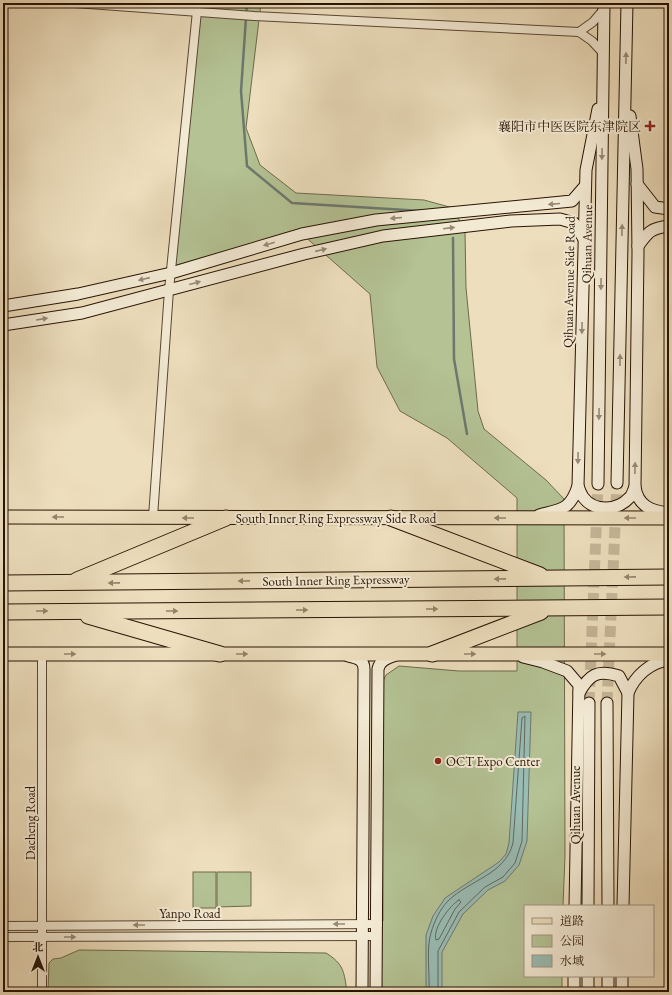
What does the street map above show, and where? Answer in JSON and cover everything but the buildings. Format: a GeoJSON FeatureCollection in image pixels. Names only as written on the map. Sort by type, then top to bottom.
{"type":"FeatureCollection","features":[{"type":"Feature","properties":{"kind":"highway"},"geometry":{"type":"LineString","coordinates":[[70,583],[226,518]]}},
{"type":"Feature","properties":{"kind":"highway"},"geometry":{"type":"LineString","coordinates":[[391,518],[548,578]]}},
{"type":"Feature","properties":{"kind":"highway","name":"South Inner Ring Expressway"},"geometry":{"type":"LineString","coordinates":[[3,583],[669,577]]}},
{"type":"Feature","properties":{"kind":"highway"},"geometry":{"type":"LineString","coordinates":[[3,612],[669,607]]}},
{"type":"Feature","properties":{"kind":"highway"},"geometry":{"type":"LineString","coordinates":[[432,654],[550,609]]}},
{"type":"Feature","properties":{"kind":"highway"},"geometry":{"type":"LineString","coordinates":[[72,611],[220,654]]}},
{"type":"Feature","properties":{"kind":"main road","name":"South Inner Ring Expressway Side Road"},"geometry":{"type":"LineString","coordinates":[[3,517],[669,518]]}},
{"type":"Feature","properties":{"kind":"main road"},"geometry":{"type":"LineString","coordinates":[[3,654],[669,654]]}},
{"type":"Feature","properties":{"kind":"street"},"geometry":{"type":"LineString","coordinates":[[75,3],[254,16],[580,32],[592,41],[604,54]]}},
{"type":"Feature","properties":{"kind":"street"},"geometry":{"type":"LineString","coordinates":[[617,483],[627,3]]}},
{"type":"Feature","properties":{"kind":"street"},"geometry":{"type":"LineString","coordinates":[[580,32],[593,22],[604,6]]}},
{"type":"Feature","properties":{"kind":"street","name":"Qihuan Avenue"},"geometry":{"type":"LineString","coordinates":[[598,484],[604,6]]}},
{"type":"Feature","properties":{"kind":"street"},"geometry":{"type":"LineString","coordinates":[[153,517],[168,290],[197,11]]}},
{"type":"Feature","properties":{"kind":"street","name":"Qihuan Avenue Side Road"},"geometry":{"type":"LineString","coordinates":[[527,518],[564,508],[574,496],[578,486],[585,186],[586,170],[603,80]]}},
{"type":"Feature","properties":{"kind":"street"},"geometry":{"type":"LineString","coordinates":[[625,84],[637,168],[638,246],[635,487],[642,504],[652,511],[669,513]]}},
{"type":"Feature","properties":{"kind":"street"},"geometry":{"type":"LineString","coordinates":[[637,184],[654,207],[669,209]]}},
{"type":"Feature","properties":{"kind":"street"},"geometry":{"type":"LineString","coordinates":[[3,306],[78,294],[171,272],[302,234],[376,220],[572,201],[585,186]]}},
{"type":"Feature","properties":{"kind":"street"},"geometry":{"type":"LineString","coordinates":[[3,325],[82,313],[383,236],[511,221],[560,219],[574,223],[584,239]]}},
{"type":"Feature","properties":{"kind":"street"},"geometry":{"type":"LineString","coordinates":[[638,246],[648,232],[658,227],[669,226]]}},
{"type":"Feature","properties":{"kind":"street"},"geometry":{"type":"LineString","coordinates":[[578,486],[584,498],[595,506],[605,508],[619,506],[630,498],[635,487]]}},
{"type":"Feature","properties":{"kind":"street","name":"Dacheng Road"},"geometry":{"type":"LineString","coordinates":[[42,654],[42,992]]}},
{"type":"Feature","properties":{"kind":"street"},"geometry":{"type":"LineString","coordinates":[[343,654],[361,660],[364,664],[362,992]]}},
{"type":"Feature","properties":{"kind":"street"},"geometry":{"type":"LineString","coordinates":[[376,992],[378,924],[378,669],[379,664],[384,660],[399,654]]}},
{"type":"Feature","properties":{"kind":"street"},"geometry":{"type":"LineString","coordinates":[[509,654],[544,662],[567,671],[578,685],[575,905]]}},
{"type":"Feature","properties":{"kind":"street"},"geometry":{"type":"LineString","coordinates":[[623,905],[628,693],[632,684],[644,669],[669,660]]}},
{"type":"Feature","properties":{"kind":"street"},"geometry":{"type":"LineString","coordinates":[[578,694],[586,680],[597,673],[607,672],[618,676],[628,693]]}},
{"type":"Feature","properties":{"kind":"street","name":"Qihuan Avenue"},"geometry":{"type":"LineString","coordinates":[[588,905],[590,703]]}},
{"type":"Feature","properties":{"kind":"street"},"geometry":{"type":"LineString","coordinates":[[607,703],[608,905]]}},
{"type":"Feature","properties":{"kind":"street","name":"Yanpo Road"},"geometry":{"type":"LineString","coordinates":[[3,926],[378,924]]}},
{"type":"Feature","properties":{"kind":"street","name":"Yanpo Road"},"geometry":{"type":"LineString","coordinates":[[3,937],[377,936]]}},
{"type":"Feature","properties":{"kind":"street"},"geometry":{"type":"LineString","coordinates":[[574,977],[574,990]]}},
{"type":"Feature","properties":{"kind":"street"},"geometry":{"type":"LineString","coordinates":[[574,990],[580,977]]}},
{"type":"Feature","properties":{"kind":"street"},"geometry":{"type":"LineString","coordinates":[[588,977],[588,992]]}},
{"type":"Feature","properties":{"kind":"street"},"geometry":{"type":"LineString","coordinates":[[608,977],[608,992]]}},
{"type":"Feature","properties":{"kind":"street"},"geometry":{"type":"LineString","coordinates":[[616,977],[622,991]]}},
{"type":"Feature","properties":{"kind":"street"},"geometry":{"type":"LineString","coordinates":[[622,977],[622,991]]}},
{"type":"Feature","properties":{"kind":"green space"},"geometry":{"type":"Polygon","coordinates":[[[198,3],[261,3],[246,128],[260,165],[296,193],[424,200],[453,208],[465,231],[466,288],[478,411],[484,429],[546,480],[564,499],[565,856],[563,905],[524,905],[524,977],[562,977],[562,992],[377,992],[378,924],[383,921],[382,683],[386,675],[399,666],[459,671],[517,671],[517,498],[447,438],[400,411],[377,367],[370,294],[302,234],[171,273],[198,3]]]}},
{"type":"Feature","properties":{"kind":"green space"},"geometry":{"type":"Polygon","coordinates":[[[193,872],[216,872],[216,908],[193,908],[193,872]]]}},
{"type":"Feature","properties":{"kind":"green space"},"geometry":{"type":"Polygon","coordinates":[[[217,872],[251,872],[251,906],[217,907],[217,872]]]}},
{"type":"Feature","properties":{"kind":"green space"},"geometry":{"type":"Polygon","coordinates":[[[79,950],[326,953],[340,965],[344,974],[347,992],[48,992],[49,963],[53,959],[61,958],[79,950]]]}},
{"type":"Feature","properties":{"kind":"water"},"geometry":{"type":"Polygon","coordinates":[[[518,712],[531,712],[527,841],[519,865],[505,881],[488,890],[463,914],[442,952],[442,992],[426,992],[426,935],[433,916],[445,898],[499,862],[506,854],[509,843],[518,712]]]}},
{"type":"Feature","properties":{"kind":"waterway"},"geometry":{"type":"LineString","coordinates":[[247,3],[241,91],[247,166],[292,203],[422,211]]}},
{"type":"Feature","properties":{"kind":"waterway"},"geometry":{"type":"LineString","coordinates":[[453,238],[454,359],[467,434]]}},
{"type":"Feature","properties":{"kind":"tunnel"},"geometry":{"type":"LineString","coordinates":[[607,703],[617,483]]}},
{"type":"Feature","properties":{"kind":"tunnel"},"geometry":{"type":"LineString","coordinates":[[589,703],[598,484]]}},
{"type":"Feature","properties":{"kind":"place","name":"襄阳市中医医院东津院区"},"geometry":{"type":"Point","coordinates":[650,126]}},
{"type":"Feature","properties":{"kind":"place","name":"OCT Expo Center"},"geometry":{"type":"Point","coordinates":[438,761]}}]}
